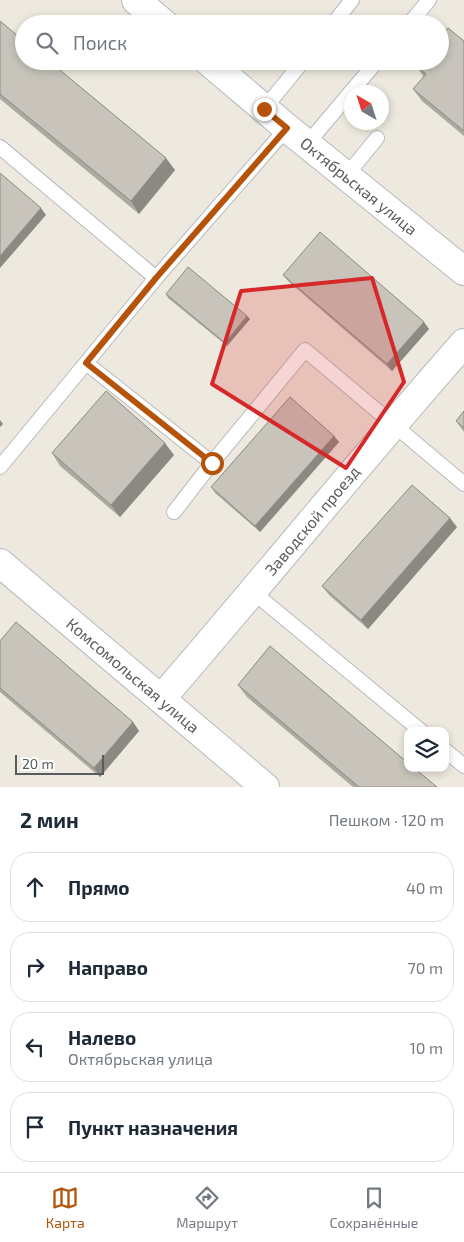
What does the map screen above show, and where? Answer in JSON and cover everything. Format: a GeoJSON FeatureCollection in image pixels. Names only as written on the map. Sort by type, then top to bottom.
{"type":"FeatureCollection","features":[{"type":"Feature","properties":{"kind":"street"},"geometry":{"type":"LineString","coordinates":[[136,0],[154,15]]}},
{"type":"Feature","properties":{"kind":"street","name":"Октябрьская улица"},"geometry":{"type":"LineString","coordinates":[[218,70],[346,176],[464,270]]}},
{"type":"Feature","properties":{"kind":"street","name":"Заводской проезд"},"geometry":{"type":"LineString","coordinates":[[161,699],[253,592],[392,424],[464,343]]}},
{"type":"Feature","properties":{"kind":"street","name":"Комсомольская улица"},"geometry":{"type":"LineString","coordinates":[[0,563],[266,787]]}},
{"type":"Feature","properties":{"kind":"lane"},"geometry":{"type":"LineString","coordinates":[[340,15],[352,0]]}},
{"type":"Feature","properties":{"kind":"lane"},"geometry":{"type":"LineString","coordinates":[[416,15],[429,0]]}},
{"type":"Feature","properties":{"kind":"lane"},"geometry":{"type":"LineString","coordinates":[[264,109],[295,70]]}},
{"type":"Feature","properties":{"kind":"lane"},"geometry":{"type":"LineString","coordinates":[[0,468],[156,278],[297,136],[367,70]]}},
{"type":"Feature","properties":{"kind":"lane"},"geometry":{"type":"LineString","coordinates":[[346,176],[377,138]]}},
{"type":"Feature","properties":{"kind":"lane"},"geometry":{"type":"LineString","coordinates":[[0,147],[156,278]]}},
{"type":"Feature","properties":{"kind":"lane"},"geometry":{"type":"LineString","coordinates":[[174,512],[305,350],[464,484]]}},
{"type":"Feature","properties":{"kind":"lane"},"geometry":{"type":"LineString","coordinates":[[86,363],[212,463]]}},
{"type":"Feature","properties":{"kind":"lane"},"geometry":{"type":"LineString","coordinates":[[253,592],[416,727]]}},
{"type":"Feature","properties":{"kind":"lane"},"geometry":{"type":"LineString","coordinates":[[449,753],[464,766]]}},
{"type":"Feature","properties":{"kind":"highlighted area"},"geometry":{"type":"Polygon","coordinates":[[[372,278],[404,382],[346,468],[212,384],[241,291],[372,278]]]}},
{"type":"Feature","properties":{"kind":"building"},"geometry":{"type":"Polygon","coordinates":[[[0,21],[15,34],[15,70],[60,70],[166,158],[131,201],[0,94],[0,21]]]}},
{"type":"Feature","properties":{"kind":"building"},"geometry":{"type":"Polygon","coordinates":[[[449,29],[464,41],[464,131],[413,89],[426,74],[421,70],[449,70],[449,29]]]}},
{"type":"Feature","properties":{"kind":"building"},"geometry":{"type":"Polygon","coordinates":[[[0,173],[41,208],[0,256],[0,173]]]}},
{"type":"Feature","properties":{"kind":"building"},"geometry":{"type":"Polygon","coordinates":[[[320,232],[424,322],[387,364],[283,275],[320,232]]]}},
{"type":"Feature","properties":{"kind":"building"},"geometry":{"type":"Polygon","coordinates":[[[188,267],[247,316],[225,343],[166,294],[188,267]]]}},
{"type":"Feature","properties":{"kind":"building"},"geometry":{"type":"Polygon","coordinates":[[[106,391],[165,443],[111,505],[52,453],[106,391]]]}},
{"type":"Feature","properties":{"kind":"building"},"geometry":{"type":"Polygon","coordinates":[[[290,397],[334,436],[255,526],[211,487],[290,397]]]}},
{"type":"Feature","properties":{"kind":"building"},"geometry":{"type":"Polygon","coordinates":[[[464,411],[464,428],[456,421],[464,411]]]}},
{"type":"Feature","properties":{"kind":"building"},"geometry":{"type":"Polygon","coordinates":[[[412,485],[450,518],[361,620],[322,586],[412,485]]]}},
{"type":"Feature","properties":{"kind":"building"},"geometry":{"type":"Polygon","coordinates":[[[16,622],[133,722],[94,768],[0,688],[0,641],[16,622]]]}},
{"type":"Feature","properties":{"kind":"building"},"geometry":{"type":"Polygon","coordinates":[[[270,646],[404,760],[404,772],[419,772],[437,787],[359,787],[238,685],[270,646]]]}},
{"type":"Feature","properties":{"kind":"route"},"geometry":{"type":"LineString","coordinates":[[212,463],[86,363],[156,278],[287,128],[264,109]]}}]}
